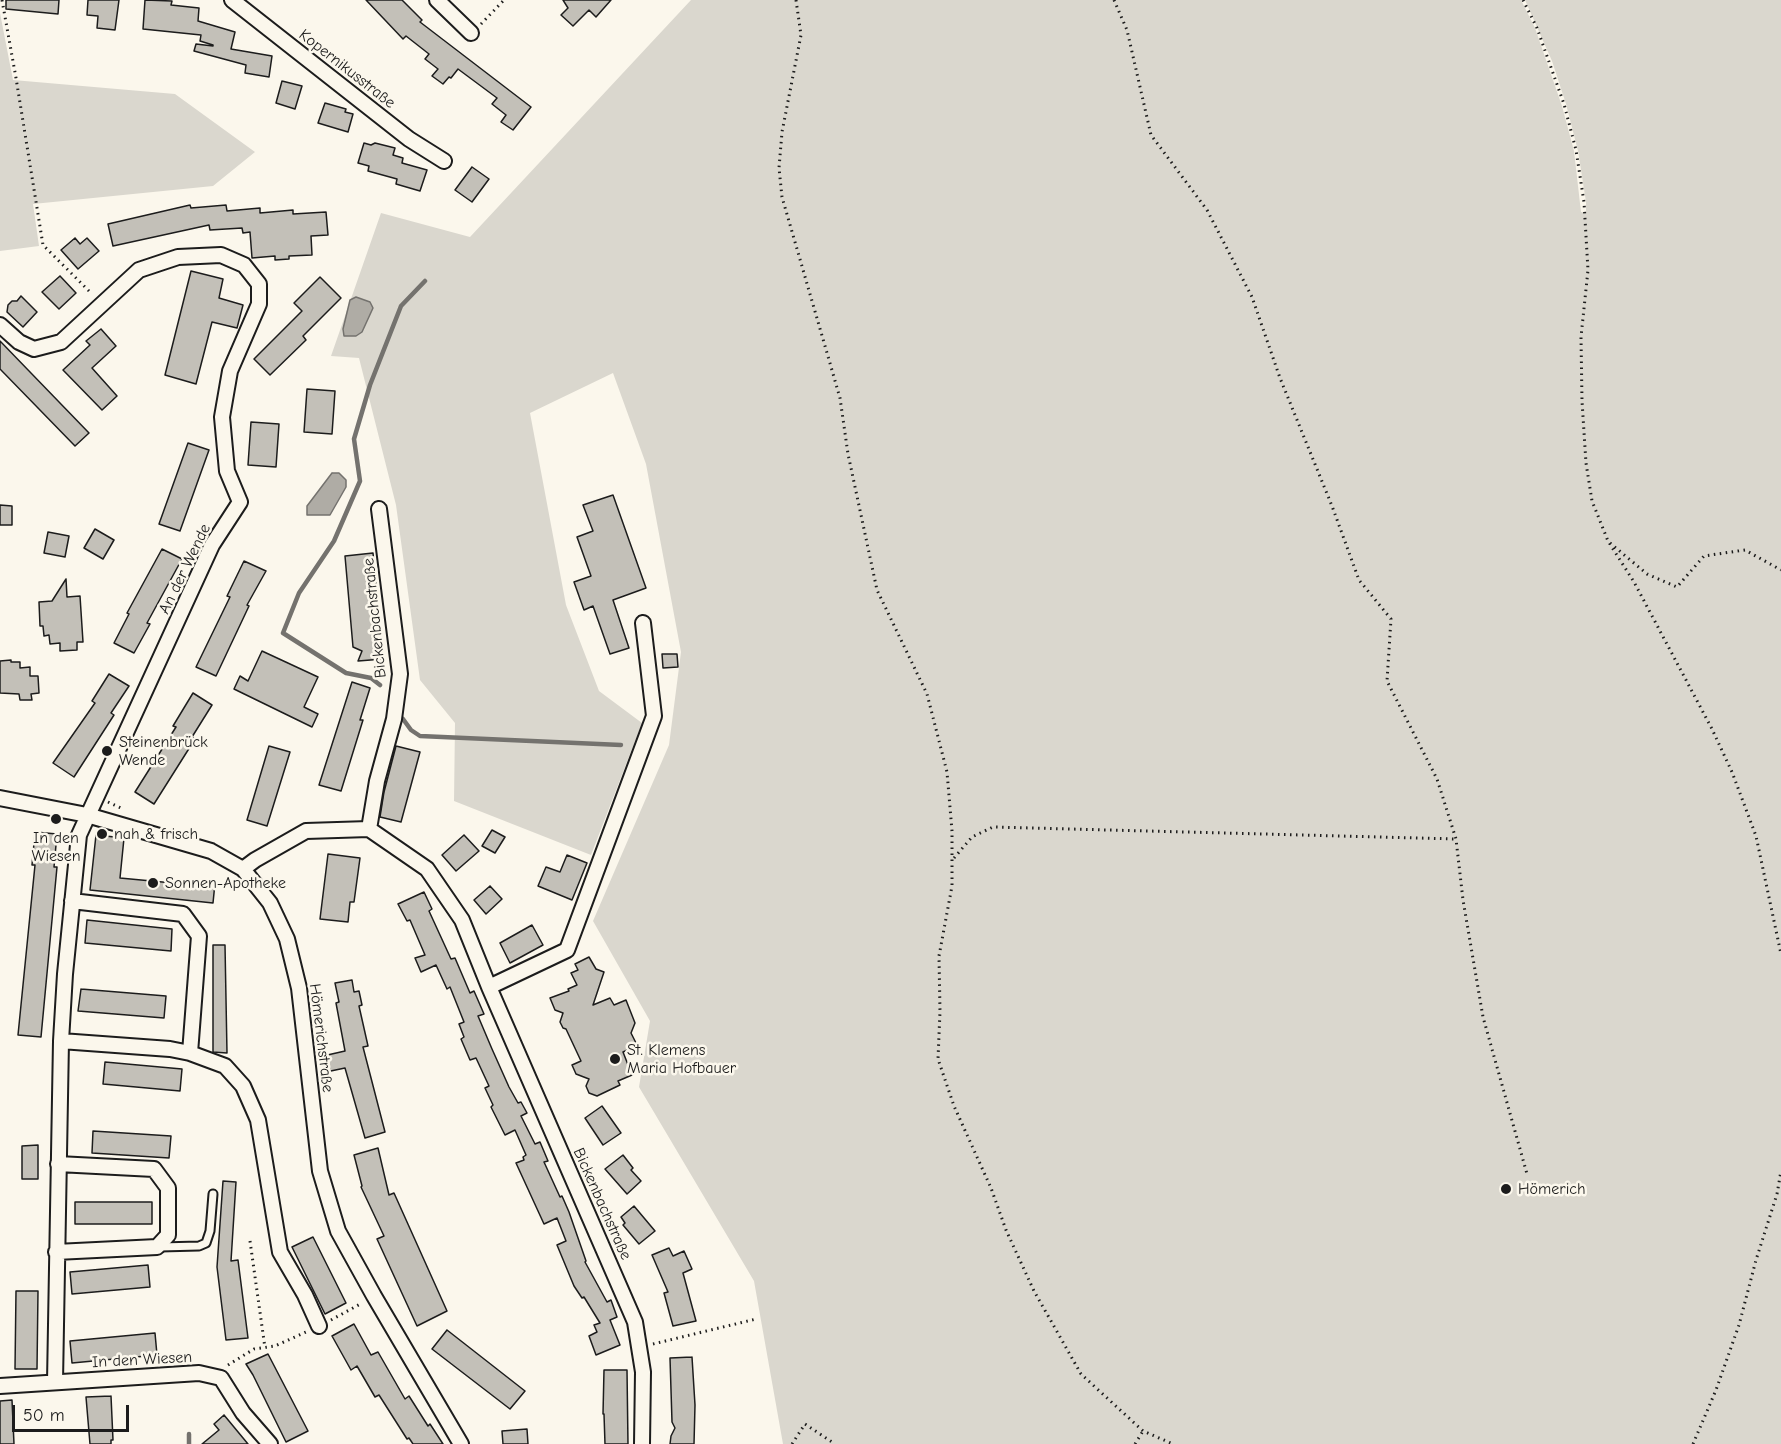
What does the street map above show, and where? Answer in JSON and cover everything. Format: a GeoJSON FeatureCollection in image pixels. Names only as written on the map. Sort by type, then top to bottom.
{"type":"FeatureCollection","features":[{"type":"Feature","properties":{"kind":"street","name":"Kopernikusstraße"},"geometry":{"type":"LineString","coordinates":[[232,0],[409,139],[444,161]]}},
{"type":"Feature","properties":{"kind":"street"},"geometry":{"type":"LineString","coordinates":[[437,0],[471,33]]}},
{"type":"Feature","properties":{"kind":"street","name":"An der Wende"},"geometry":{"type":"LineString","coordinates":[[0,325],[19,342],[34,349],[62,342],[139,270],[178,257],[220,255],[244,265],[259,284],[259,304],[230,371],[222,417],[227,471],[240,502],[212,545],[87,815]]}},
{"type":"Feature","properties":{"kind":"street","name":"Bickenbachstraße"},"geometry":{"type":"LineString","coordinates":[[379,509],[400,674],[394,719],[377,781],[369,829],[427,869],[462,920],[635,1322],[643,1372],[642,1444]]}},
{"type":"Feature","properties":{"kind":"street"},"geometry":{"type":"LineString","coordinates":[[489,987],[567,950],[654,716],[644,623]]}},
{"type":"Feature","properties":{"kind":"street","name":"Hömerichstraße"},"geometry":{"type":"LineString","coordinates":[[0,798],[87,815],[211,851],[243,869],[270,903],[287,939],[299,988],[320,1171],[338,1231],[461,1444]]}},
{"type":"Feature","properties":{"kind":"street"},"geometry":{"type":"LineString","coordinates":[[55,1382],[61,1041],[65,974],[79,835],[87,815]]}},
{"type":"Feature","properties":{"kind":"street"},"geometry":{"type":"LineString","coordinates":[[243,869],[306,831],[369,829]]}},
{"type":"Feature","properties":{"kind":"street"},"geometry":{"type":"LineString","coordinates":[[72,901],[183,914],[199,936],[190,1053]]}},
{"type":"Feature","properties":{"kind":"street"},"geometry":{"type":"LineString","coordinates":[[61,1041],[170,1049],[190,1053],[225,1066],[243,1086],[258,1120],[280,1252],[305,1295],[319,1326]]}},
{"type":"Feature","properties":{"kind":"street"},"geometry":{"type":"LineString","coordinates":[[57,1252],[157,1246],[168,1235],[168,1188],[154,1169],[58,1164]]}},
{"type":"Feature","properties":{"kind":"street","name":"In den Wiesen"},"geometry":{"type":"LineString","coordinates":[[0,1386],[200,1372],[221,1378]]}},
{"type":"Feature","properties":{"kind":"street"},"geometry":{"type":"LineString","coordinates":[[221,1378],[243,1413],[270,1444]]}},
{"type":"Feature","properties":{"kind":"lane"},"geometry":{"type":"LineString","coordinates":[[157,1246],[199,1246],[206,1243],[210,1231],[213,1194]]}},
{"type":"Feature","properties":{"kind":"path"},"geometry":{"type":"LineString","coordinates":[[471,33],[504,0]]}},
{"type":"Feature","properties":{"kind":"path"},"geometry":{"type":"LineString","coordinates":[[796,0],[801,35],[782,132],[780,168],[782,197],[840,398],[848,454],[877,590],[927,694],[947,772],[952,831],[952,886],[939,956],[938,1059],[954,1106],[991,1188],[1006,1230],[1034,1291],[1081,1374],[1143,1431],[1173,1444]]}},
{"type":"Feature","properties":{"kind":"path"},"geometry":{"type":"LineString","coordinates":[[1114,0],[1127,30],[1151,135],[1207,210],[1252,297],[1280,378],[1332,506],[1359,580],[1390,619],[1388,681],[1437,779],[1456,839],[1463,900],[1483,1017],[1527,1174]]}},
{"type":"Feature","properties":{"kind":"path"},"geometry":{"type":"LineString","coordinates":[[1523,0],[1538,28],[1564,104],[1576,150],[1584,202],[1588,270],[1581,337],[1582,401],[1586,463],[1592,501],[1608,541],[1634,582],[1712,729],[1732,772],[1756,836],[1781,954]]}},
{"type":"Feature","properties":{"kind":"path"},"geometry":{"type":"LineString","coordinates":[[1,1],[43,245],[90,292]]}},
{"type":"Feature","properties":{"kind":"path"},"geometry":{"type":"LineString","coordinates":[[1608,541],[1647,574],[1677,587],[1704,556],[1745,550],[1781,570]]}},
{"type":"Feature","properties":{"kind":"path"},"geometry":{"type":"LineString","coordinates":[[952,859],[972,837],[993,828],[1456,839]]}},
{"type":"Feature","properties":{"kind":"path"},"geometry":{"type":"LineString","coordinates":[[1694,1444],[1739,1324],[1777,1194],[1781,1171]]}},
{"type":"Feature","properties":{"kind":"path"},"geometry":{"type":"LineString","coordinates":[[250,1241],[265,1348]]}},
{"type":"Feature","properties":{"kind":"path"},"geometry":{"type":"LineString","coordinates":[[221,1378],[227,1366],[254,1349],[275,1346],[337,1318],[374,1296]]}},
{"type":"Feature","properties":{"kind":"path"},"geometry":{"type":"LineString","coordinates":[[639,1347],[756,1319]]}},
{"type":"Feature","properties":{"kind":"path"},"geometry":{"type":"LineString","coordinates":[[792,1444],[805,1424],[835,1444]]}},
{"type":"Feature","properties":{"kind":"path"},"geometry":{"type":"LineString","coordinates":[[1135,1444],[1143,1431]]}},
{"type":"Feature","properties":{"kind":"shaded area"},"geometry":{"type":"Polygon","coordinates":[[[691,0],[1521,0],[1535,28],[1562,106],[1574,151],[1581,212],[1586,213],[1578,151],[1566,104],[1552,61],[1525,0],[1781,0],[1781,1444],[783,1444],[754,1281],[639,1087],[650,1021],[593,921],[669,745],[681,652],[646,464],[613,373],[530,413],[566,605],[599,691],[642,723],[591,855],[454,801],[455,723],[420,680],[396,505],[359,358],[331,356],[381,213],[470,237],[691,0]]]}},
{"type":"Feature","properties":{"kind":"shaded area"},"geometry":{"type":"Polygon","coordinates":[[[0,13],[13,80],[175,94],[255,152],[213,186],[33,204],[39,246],[0,251],[0,13]]]}},
{"type":"Feature","properties":{"kind":"shaded area"},"geometry":{"type":"Polygon","coordinates":[[[356,297],[370,302],[373,308],[362,332],[356,336],[344,336],[343,329],[350,300],[356,297]]]}},
{"type":"Feature","properties":{"kind":"shaded area"},"geometry":{"type":"Polygon","coordinates":[[[332,473],[339,473],[346,480],[346,487],[330,515],[307,515],[307,506],[332,473]]]}},
{"type":"Feature","properties":{"kind":"building"},"geometry":{"type":"Polygon","coordinates":[[[6,0],[59,0],[58,14],[6,9],[6,0]]]}},
{"type":"Feature","properties":{"kind":"building"},"geometry":{"type":"Polygon","coordinates":[[[88,0],[119,0],[115,30],[97,28],[98,16],[87,15],[88,0]]]}},
{"type":"Feature","properties":{"kind":"building"},"geometry":{"type":"Polygon","coordinates":[[[145,0],[172,1],[171,5],[199,8],[198,21],[235,32],[231,49],[272,56],[269,77],[245,73],[246,65],[194,51],[196,44],[213,46],[200,41],[201,35],[143,29],[145,0]]]}},
{"type":"Feature","properties":{"kind":"building"},"geometry":{"type":"Polygon","coordinates":[[[366,0],[402,0],[422,20],[420,22],[531,107],[513,130],[501,122],[506,115],[492,104],[497,98],[458,69],[443,84],[432,76],[438,69],[425,59],[429,54],[406,36],[403,39],[366,0]]]}},
{"type":"Feature","properties":{"kind":"building"},"geometry":{"type":"Polygon","coordinates":[[[563,0],[611,0],[596,17],[589,10],[573,26],[561,15],[568,8],[563,0]]]}},
{"type":"Feature","properties":{"kind":"building"},"geometry":{"type":"Polygon","coordinates":[[[282,81],[302,86],[295,109],[276,103],[282,81]]]}},
{"type":"Feature","properties":{"kind":"building"},"geometry":{"type":"Polygon","coordinates":[[[325,103],[346,109],[345,112],[353,114],[348,132],[318,123],[325,103]]]}},
{"type":"Feature","properties":{"kind":"building"},"geometry":{"type":"Polygon","coordinates":[[[364,143],[395,148],[393,155],[403,158],[402,163],[427,170],[420,191],[396,184],[397,179],[368,171],[369,166],[358,163],[364,143]]]}},
{"type":"Feature","properties":{"kind":"building"},"geometry":{"type":"Polygon","coordinates":[[[472,167],[489,179],[472,202],[455,190],[472,167]]]}},
{"type":"Feature","properties":{"kind":"building"},"geometry":{"type":"Polygon","coordinates":[[[190,205],[191,208],[226,205],[227,211],[260,208],[260,213],[293,210],[293,214],[326,212],[328,235],[311,236],[312,255],[289,256],[289,259],[275,260],[275,256],[252,258],[250,232],[243,233],[242,228],[210,230],[209,225],[113,246],[108,224],[190,205]]]}},
{"type":"Feature","properties":{"kind":"building"},"geometry":{"type":"Polygon","coordinates":[[[75,238],[80,244],[87,238],[99,251],[78,269],[61,250],[75,238]]]}},
{"type":"Feature","properties":{"kind":"building"},"geometry":{"type":"Polygon","coordinates":[[[191,271],[223,279],[219,298],[243,305],[237,328],[212,322],[196,384],[165,375],[191,271]]]}},
{"type":"Feature","properties":{"kind":"building"},"geometry":{"type":"Polygon","coordinates":[[[60,276],[76,293],[59,309],[42,292],[60,276]]]}},
{"type":"Feature","properties":{"kind":"building"},"geometry":{"type":"Polygon","coordinates":[[[320,277],[341,298],[303,336],[306,340],[270,375],[254,359],[302,311],[294,303],[320,277]]]}},
{"type":"Feature","properties":{"kind":"building"},"geometry":{"type":"Polygon","coordinates":[[[21,296],[37,312],[23,327],[7,312],[8,305],[12,301],[17,301],[21,296]]]}},
{"type":"Feature","properties":{"kind":"building"},"geometry":{"type":"Polygon","coordinates":[[[101,329],[116,346],[92,368],[117,396],[102,410],[63,370],[90,345],[86,341],[101,329]]]}},
{"type":"Feature","properties":{"kind":"building"},"geometry":{"type":"Polygon","coordinates":[[[0,341],[89,433],[75,446],[0,369],[0,341]]]}},
{"type":"Feature","properties":{"kind":"building"},"geometry":{"type":"Polygon","coordinates":[[[307,389],[335,391],[332,434],[304,432],[307,389]]]}},
{"type":"Feature","properties":{"kind":"building"},"geometry":{"type":"Polygon","coordinates":[[[251,422],[279,424],[276,467],[248,465],[251,422]]]}},
{"type":"Feature","properties":{"kind":"building"},"geometry":{"type":"Polygon","coordinates":[[[188,443],[209,450],[180,531],[159,524],[188,443]]]}},
{"type":"Feature","properties":{"kind":"building"},"geometry":{"type":"Polygon","coordinates":[[[613,495],[646,588],[613,600],[629,648],[610,654],[593,606],[584,610],[574,582],[591,576],[577,537],[593,531],[583,505],[613,495]]]}},
{"type":"Feature","properties":{"kind":"building"},"geometry":{"type":"Polygon","coordinates":[[[0,505],[12,506],[12,525],[0,525],[0,505]]]}},
{"type":"Feature","properties":{"kind":"building"},"geometry":{"type":"Polygon","coordinates":[[[95,529],[114,540],[103,559],[84,548],[95,529]]]}},
{"type":"Feature","properties":{"kind":"building"},"geometry":{"type":"Polygon","coordinates":[[[48,532],[69,536],[65,557],[44,553],[48,532]]]}},
{"type":"Feature","properties":{"kind":"building"},"geometry":{"type":"Polygon","coordinates":[[[162,549],[182,559],[147,623],[150,624],[134,653],[114,643],[129,614],[127,613],[162,549]]]}},
{"type":"Feature","properties":{"kind":"building"},"geometry":{"type":"Polygon","coordinates":[[[373,553],[383,659],[358,661],[362,651],[353,647],[345,556],[373,553]]]}},
{"type":"Feature","properties":{"kind":"building"},"geometry":{"type":"Polygon","coordinates":[[[244,561],[266,571],[247,605],[249,606],[216,676],[196,667],[230,597],[227,596],[244,561]]]}},
{"type":"Feature","properties":{"kind":"building"},"geometry":{"type":"Polygon","coordinates":[[[66,579],[67,597],[80,596],[83,642],[77,642],[77,650],[60,651],[60,643],[50,644],[49,635],[44,636],[43,626],[40,626],[39,602],[52,601],[66,579]]]}},
{"type":"Feature","properties":{"kind":"building"},"geometry":{"type":"Polygon","coordinates":[[[262,651],[318,677],[304,707],[318,714],[312,727],[234,689],[240,676],[248,681],[262,651]]]}},
{"type":"Feature","properties":{"kind":"building"},"geometry":{"type":"Polygon","coordinates":[[[662,654],[677,654],[678,667],[663,668],[662,654]]]}},
{"type":"Feature","properties":{"kind":"building"},"geometry":{"type":"Polygon","coordinates":[[[11,660],[11,662],[20,662],[20,668],[30,667],[30,676],[38,676],[39,693],[31,694],[32,700],[20,700],[19,694],[0,693],[0,661],[11,660]]]}},
{"type":"Feature","properties":{"kind":"building"},"geometry":{"type":"Polygon","coordinates":[[[109,674],[129,686],[111,713],[114,715],[74,777],[53,763],[95,703],[92,701],[109,674]]]}},
{"type":"Feature","properties":{"kind":"building"},"geometry":{"type":"Polygon","coordinates":[[[352,682],[370,688],[360,720],[363,720],[341,791],[319,785],[352,682]]]}},
{"type":"Feature","properties":{"kind":"building"},"geometry":{"type":"Polygon","coordinates":[[[193,693],[212,705],[192,737],[195,739],[154,804],[135,792],[176,727],[173,726],[193,693]]]}},
{"type":"Feature","properties":{"kind":"building"},"geometry":{"type":"Polygon","coordinates":[[[269,746],[290,752],[267,826],[247,820],[269,746]]]}},
{"type":"Feature","properties":{"kind":"building"},"geometry":{"type":"Polygon","coordinates":[[[396,746],[420,752],[401,822],[380,817],[396,746]]]}},
{"type":"Feature","properties":{"kind":"building"},"geometry":{"type":"Polygon","coordinates":[[[492,830],[505,837],[495,853],[482,846],[492,830]]]}},
{"type":"Feature","properties":{"kind":"building"},"geometry":{"type":"Polygon","coordinates":[[[35,832],[57,834],[54,867],[57,867],[41,1037],[18,1035],[35,865],[32,865],[35,832]]]}},
{"type":"Feature","properties":{"kind":"building"},"geometry":{"type":"Polygon","coordinates":[[[96,835],[124,838],[120,878],[194,885],[194,881],[215,883],[213,903],[90,890],[96,835]]]}},
{"type":"Feature","properties":{"kind":"building"},"geometry":{"type":"Polygon","coordinates":[[[464,835],[479,851],[456,871],[442,855],[464,835]]]}},
{"type":"Feature","properties":{"kind":"building"},"geometry":{"type":"Polygon","coordinates":[[[328,854],[360,858],[354,902],[350,902],[348,922],[320,919],[328,854]]]}},
{"type":"Feature","properties":{"kind":"building"},"geometry":{"type":"Polygon","coordinates":[[[567,855],[587,863],[572,900],[538,886],[546,867],[560,872],[567,855]]]}},
{"type":"Feature","properties":{"kind":"building"},"geometry":{"type":"Polygon","coordinates":[[[490,886],[502,899],[486,914],[474,900],[490,886]]]}},
{"type":"Feature","properties":{"kind":"building"},"geometry":{"type":"Polygon","coordinates":[[[424,892],[432,909],[429,911],[451,959],[455,958],[470,993],[474,991],[484,1014],[478,1016],[509,1087],[527,1113],[521,1116],[535,1144],[540,1142],[548,1161],[544,1162],[569,1212],[585,1262],[607,1302],[611,1300],[617,1317],[610,1320],[620,1345],[596,1355],[589,1336],[597,1332],[594,1325],[600,1323],[584,1297],[582,1298],[574,1286],[557,1245],[566,1241],[557,1218],[544,1224],[516,1163],[524,1160],[523,1157],[526,1155],[515,1130],[505,1135],[491,1107],[493,1105],[485,1088],[489,1086],[476,1058],[470,1060],[461,1039],[464,1037],[459,1024],[464,1022],[450,987],[447,989],[436,965],[421,972],[415,958],[425,955],[410,920],[407,921],[398,904],[424,892]]]}},
{"type":"Feature","properties":{"kind":"building"},"geometry":{"type":"Polygon","coordinates":[[[87,920],[172,929],[171,951],[85,943],[87,920]]]}},
{"type":"Feature","properties":{"kind":"building"},"geometry":{"type":"Polygon","coordinates":[[[532,925],[543,945],[510,963],[500,943],[532,925]]]}},
{"type":"Feature","properties":{"kind":"building"},"geometry":{"type":"Polygon","coordinates":[[[213,945],[225,945],[227,1053],[213,1052],[213,945]]]}},
{"type":"Feature","properties":{"kind":"building"},"geometry":{"type":"Polygon","coordinates":[[[589,957],[596,969],[604,972],[593,1005],[610,998],[614,1005],[626,1000],[635,1023],[631,1033],[636,1043],[633,1044],[634,1047],[623,1052],[632,1075],[618,1081],[620,1085],[597,1096],[589,1093],[586,1086],[589,1079],[576,1074],[572,1065],[581,1061],[566,1029],[560,1022],[563,1013],[555,1010],[550,998],[569,991],[568,989],[577,985],[571,973],[578,970],[575,964],[589,957]]]}},
{"type":"Feature","properties":{"kind":"building"},"geometry":{"type":"Polygon","coordinates":[[[352,980],[354,992],[359,991],[362,1005],[359,1006],[368,1046],[363,1047],[385,1132],[365,1138],[345,1068],[326,1072],[323,1056],[345,1051],[336,1003],[339,1002],[335,983],[352,980]]]}},
{"type":"Feature","properties":{"kind":"building"},"geometry":{"type":"Polygon","coordinates":[[[81,989],[166,996],[164,1018],[78,1011],[81,989]]]}},
{"type":"Feature","properties":{"kind":"building"},"geometry":{"type":"Polygon","coordinates":[[[105,1062],[182,1069],[180,1091],[103,1084],[105,1062]]]}},
{"type":"Feature","properties":{"kind":"building"},"geometry":{"type":"Polygon","coordinates":[[[602,1106],[621,1133],[603,1145],[585,1118],[602,1106]]]}},
{"type":"Feature","properties":{"kind":"building"},"geometry":{"type":"Polygon","coordinates":[[[93,1131],[171,1136],[169,1158],[92,1153],[93,1131]]]}},
{"type":"Feature","properties":{"kind":"building"},"geometry":{"type":"Polygon","coordinates":[[[38,1145],[38,1179],[22,1179],[22,1146],[38,1145]]]}},
{"type":"Feature","properties":{"kind":"building"},"geometry":{"type":"Polygon","coordinates":[[[378,1148],[389,1195],[394,1193],[447,1311],[417,1326],[377,1239],[384,1236],[361,1187],[354,1155],[378,1148]]]}},
{"type":"Feature","properties":{"kind":"building"},"geometry":{"type":"Polygon","coordinates":[[[623,1155],[633,1168],[631,1170],[641,1181],[627,1194],[605,1169],[623,1155]]]}},
{"type":"Feature","properties":{"kind":"building"},"geometry":{"type":"Polygon","coordinates":[[[223,1181],[236,1182],[231,1261],[238,1260],[248,1338],[226,1340],[217,1267],[223,1181]]]}},
{"type":"Feature","properties":{"kind":"building"},"geometry":{"type":"Polygon","coordinates":[[[75,1202],[152,1202],[152,1224],[75,1224],[75,1202]]]}},
{"type":"Feature","properties":{"kind":"building"},"geometry":{"type":"Polygon","coordinates":[[[634,1206],[655,1231],[639,1244],[623,1225],[625,1223],[621,1217],[634,1206]]]}},
{"type":"Feature","properties":{"kind":"building"},"geometry":{"type":"Polygon","coordinates":[[[313,1237],[346,1303],[325,1314],[292,1247],[313,1237]]]}},
{"type":"Feature","properties":{"kind":"building"},"geometry":{"type":"Polygon","coordinates":[[[669,1248],[673,1256],[684,1251],[692,1269],[683,1273],[696,1321],[673,1326],[664,1293],[668,1292],[652,1255],[669,1248]]]}},
{"type":"Feature","properties":{"kind":"building"},"geometry":{"type":"Polygon","coordinates":[[[148,1265],[150,1287],[72,1294],[70,1272],[148,1265]]]}},
{"type":"Feature","properties":{"kind":"building"},"geometry":{"type":"Polygon","coordinates":[[[16,1291],[38,1291],[37,1369],[15,1369],[16,1291]]]}},
{"type":"Feature","properties":{"kind":"building"},"geometry":{"type":"Polygon","coordinates":[[[354,1324],[371,1355],[378,1352],[405,1399],[409,1396],[428,1426],[430,1424],[443,1444],[413,1444],[409,1438],[407,1439],[379,1395],[375,1397],[357,1366],[351,1370],[332,1336],[354,1324]]]}},
{"type":"Feature","properties":{"kind":"building"},"geometry":{"type":"Polygon","coordinates":[[[447,1330],[525,1391],[510,1409],[432,1349],[447,1330]]]}},
{"type":"Feature","properties":{"kind":"building"},"geometry":{"type":"Polygon","coordinates":[[[155,1333],[157,1355],[72,1363],[70,1341],[155,1333]]]}},
{"type":"Feature","properties":{"kind":"building"},"geometry":{"type":"Polygon","coordinates":[[[268,1354],[308,1431],[286,1442],[246,1364],[268,1354]]]}},
{"type":"Feature","properties":{"kind":"building"},"geometry":{"type":"Polygon","coordinates":[[[692,1357],[695,1405],[694,1444],[670,1444],[675,1428],[672,1422],[670,1358],[692,1357]]]}},
{"type":"Feature","properties":{"kind":"building"},"geometry":{"type":"Polygon","coordinates":[[[604,1370],[627,1370],[628,1444],[605,1444],[604,1370]]]}},
{"type":"Feature","properties":{"kind":"building"},"geometry":{"type":"Polygon","coordinates":[[[111,1396],[113,1440],[111,1444],[90,1444],[86,1397],[111,1396]]]}},
{"type":"Feature","properties":{"kind":"building"},"geometry":{"type":"Polygon","coordinates":[[[12,1400],[14,1444],[0,1444],[0,1401],[12,1400]]]}},
{"type":"Feature","properties":{"kind":"building"},"geometry":{"type":"Polygon","coordinates":[[[224,1415],[248,1444],[202,1444],[219,1430],[214,1424],[224,1415]]]}},
{"type":"Feature","properties":{"kind":"building"},"geometry":{"type":"Polygon","coordinates":[[[527,1429],[528,1444],[503,1444],[502,1431],[527,1429]]]}},
{"type":"Feature","properties":{"kind":"waterway"},"geometry":{"type":"LineString","coordinates":[[380,685],[371,678],[346,673],[283,633],[299,593],[334,541],[360,481],[354,439],[370,385],[401,306],[425,281]]}},
{"type":"Feature","properties":{"kind":"waterway"},"geometry":{"type":"LineString","coordinates":[[403,719],[411,730],[420,736],[621,745]]}},
{"type":"Feature","properties":{"kind":"waterway"},"geometry":{"type":"LineString","coordinates":[[189,1434],[189,1444]]}},
{"type":"Feature","properties":{"kind":"place","name":"Steinenbrück Wende"},"geometry":{"type":"Point","coordinates":[107,751]}},
{"type":"Feature","properties":{"kind":"place","name":"In den Wiesen"},"geometry":{"type":"Point","coordinates":[56,819]}},
{"type":"Feature","properties":{"kind":"place","name":"nah & frisch"},"geometry":{"type":"Point","coordinates":[102,834]}},
{"type":"Feature","properties":{"kind":"place","name":"Sonnen-Apotheke"},"geometry":{"type":"Point","coordinates":[153,883]}},
{"type":"Feature","properties":{"kind":"place","name":"St. Klemens Maria Hofbauer"},"geometry":{"type":"Point","coordinates":[615,1059]}},
{"type":"Feature","properties":{"kind":"place","name":"Hömerich"},"geometry":{"type":"Point","coordinates":[1506,1189]}}]}
